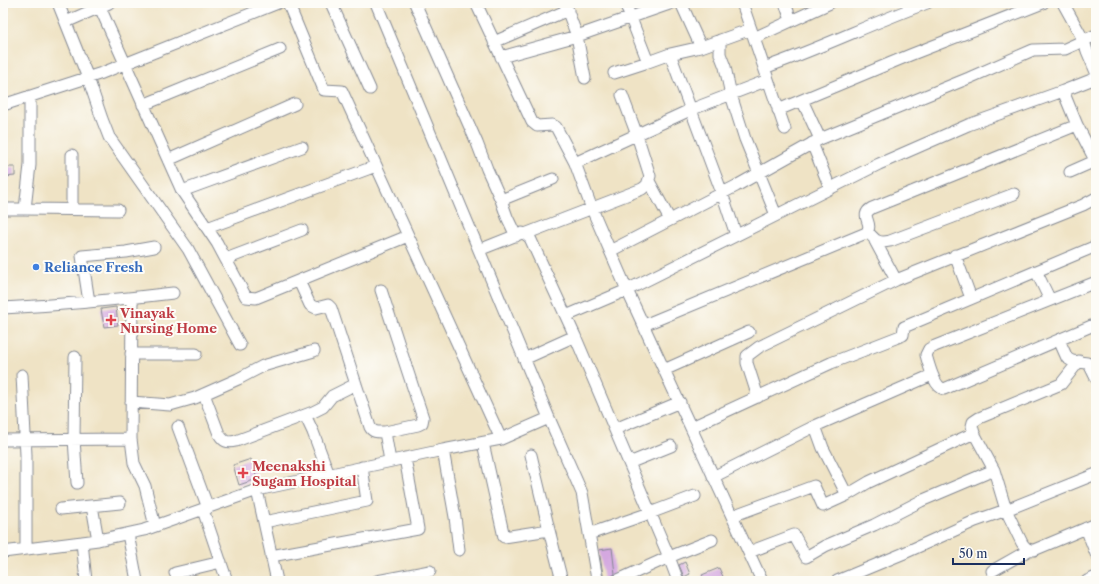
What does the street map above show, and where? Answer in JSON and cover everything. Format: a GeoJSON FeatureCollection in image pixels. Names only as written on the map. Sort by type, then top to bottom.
{"type":"FeatureCollection","features":[{"type":"Feature","properties":{"kind":"street"},"geometry":{"type":"LineString","coordinates":[[58,3],[88,78],[109,137],[188,249],[240,345]]}},
{"type":"Feature","properties":{"kind":"street"},"geometry":{"type":"LineString","coordinates":[[3,105],[88,78],[278,3]]}},
{"type":"Feature","properties":{"kind":"street"},"geometry":{"type":"LineString","coordinates":[[288,3],[324,90],[342,91],[501,439]]}},
{"type":"Feature","properties":{"kind":"street"},"geometry":{"type":"LineString","coordinates":[[331,3],[370,89]]}},
{"type":"Feature","properties":{"kind":"street"},"geometry":{"type":"LineString","coordinates":[[376,3],[524,359],[582,493],[597,579],[594,581]]}},
{"type":"Feature","properties":{"kind":"street"},"geometry":{"type":"LineString","coordinates":[[415,3],[477,142],[486,169],[502,200],[507,217],[521,235],[530,238],[566,316],[678,581]]}},
{"type":"Feature","properties":{"kind":"street"},"geometry":{"type":"LineString","coordinates":[[476,3],[532,122],[537,126],[556,126],[575,163],[592,209],[627,290],[692,427],[713,477],[762,581]]}},
{"type":"Feature","properties":{"kind":"street"},"geometry":{"type":"LineString","coordinates":[[625,3],[648,62]]}},
{"type":"Feature","properties":{"kind":"street"},"geometry":{"type":"LineString","coordinates":[[501,57],[577,36],[672,3]]}},
{"type":"Feature","properties":{"kind":"street"},"geometry":{"type":"LineString","coordinates":[[681,3],[701,47]]}},
{"type":"Feature","properties":{"kind":"street"},"geometry":{"type":"LineString","coordinates":[[742,3],[785,129]]}},
{"type":"Feature","properties":{"kind":"street"},"geometry":{"type":"LineString","coordinates":[[785,3],[791,20]]}},
{"type":"Feature","properties":{"kind":"street"},"geometry":{"type":"LineString","coordinates":[[614,72],[670,54],[752,33],[812,12],[830,3]]}},
{"type":"Feature","properties":{"kind":"street"},"geometry":{"type":"LineString","coordinates":[[764,68],[815,49],[927,3]]}},
{"type":"Feature","properties":{"kind":"street"},"geometry":{"type":"LineString","coordinates":[[778,110],[910,55],[1043,3]]}},
{"type":"Feature","properties":{"kind":"street"},"geometry":{"type":"LineString","coordinates":[[1063,3],[1084,41],[1096,72]]}},
{"type":"Feature","properties":{"kind":"street"},"geometry":{"type":"LineString","coordinates":[[66,22],[102,4],[125,64],[182,191],[226,259],[246,297],[256,298],[408,236]]}},
{"type":"Feature","properties":{"kind":"street"},"geometry":{"type":"LineString","coordinates":[[494,42],[566,6],[577,36],[585,78]]}},
{"type":"Feature","properties":{"kind":"street"},"geometry":{"type":"LineString","coordinates":[[610,251],[722,193],[816,141],[1033,50],[1042,48],[1059,50],[1096,35]]}},
{"type":"Feature","properties":{"kind":"street"},"geometry":{"type":"LineString","coordinates":[[720,40],[720,54],[745,139],[776,215]]}},
{"type":"Feature","properties":{"kind":"street"},"geometry":{"type":"LineString","coordinates":[[143,105],[280,49]]}},
{"type":"Feature","properties":{"kind":"street"},"geometry":{"type":"LineString","coordinates":[[670,54],[722,193],[736,235]]}},
{"type":"Feature","properties":{"kind":"street"},"geometry":{"type":"LineString","coordinates":[[566,316],[627,290],[879,164],[968,125],[1063,92],[1096,78]]}},
{"type":"Feature","properties":{"kind":"street"},"geometry":{"type":"LineString","coordinates":[[575,163],[690,110],[768,80]]}},
{"type":"Feature","properties":{"kind":"street"},"geometry":{"type":"LineString","coordinates":[[1063,92],[1077,125],[1096,161],[1070,172]]}},
{"type":"Feature","properties":{"kind":"street"},"geometry":{"type":"LineString","coordinates":[[479,250],[592,209],[642,189],[647,185],[650,176],[622,95]]}},
{"type":"Feature","properties":{"kind":"street"},"geometry":{"type":"LineString","coordinates":[[25,209],[30,165],[30,96]]}},
{"type":"Feature","properties":{"kind":"street"},"geometry":{"type":"LineString","coordinates":[[802,100],[830,188]]}},
{"type":"Feature","properties":{"kind":"street"},"geometry":{"type":"LineString","coordinates":[[168,160],[295,104]]}},
{"type":"Feature","properties":{"kind":"street"},"geometry":{"type":"LineString","coordinates":[[896,280],[875,241],[868,232],[869,227],[866,214],[867,211],[1077,125]]}},
{"type":"Feature","properties":{"kind":"street"},"geometry":{"type":"LineString","coordinates":[[182,191],[302,147]]}},
{"type":"Feature","properties":{"kind":"street"},"geometry":{"type":"LineString","coordinates":[[72,155],[72,210]]}},
{"type":"Feature","properties":{"kind":"street"},"geometry":{"type":"LineString","coordinates":[[207,228],[376,166]]}},
{"type":"Feature","properties":{"kind":"street"},"geometry":{"type":"LineString","coordinates":[[502,200],[553,179]]}},
{"type":"Feature","properties":{"kind":"street"},"geometry":{"type":"LineString","coordinates":[[649,182],[670,220]]}},
{"type":"Feature","properties":{"kind":"street"},"geometry":{"type":"LineString","coordinates":[[875,241],[890,241],[1014,194]]}},
{"type":"Feature","properties":{"kind":"street"},"geometry":{"type":"LineString","coordinates":[[758,397],[747,363],[747,356],[752,351],[896,280],[955,255],[1083,205],[1096,198]]}},
{"type":"Feature","properties":{"kind":"street"},"geometry":{"type":"LineString","coordinates":[[3,209],[118,210]]}},
{"type":"Feature","properties":{"kind":"street"},"geometry":{"type":"LineString","coordinates":[[226,259],[302,230]]}},
{"type":"Feature","properties":{"kind":"street"},"geometry":{"type":"LineString","coordinates":[[644,325],[868,232]]}},
{"type":"Feature","properties":{"kind":"street"},"geometry":{"type":"LineString","coordinates":[[692,427],[831,363],[904,335],[904,327],[1096,246]]}},
{"type":"Feature","properties":{"kind":"street"},"geometry":{"type":"LineString","coordinates":[[89,302],[82,256],[126,252],[154,247]]}},
{"type":"Feature","properties":{"kind":"street"},"geometry":{"type":"LineString","coordinates":[[955,255],[971,298]]}},
{"type":"Feature","properties":{"kind":"street"},"geometry":{"type":"LineString","coordinates":[[1036,271],[1050,300]]}},
{"type":"Feature","properties":{"kind":"street"},"geometry":{"type":"LineString","coordinates":[[299,281],[310,305],[316,308],[326,305],[331,308],[372,430],[385,432],[418,425],[423,421],[381,290]]}},
{"type":"Feature","properties":{"kind":"street"},"geometry":{"type":"LineString","coordinates":[[1096,282],[929,349],[926,356],[932,375],[939,388],[944,389],[1096,324]]}},
{"type":"Feature","properties":{"kind":"street"},"geometry":{"type":"LineString","coordinates":[[3,308],[89,302],[173,293]]}},
{"type":"Feature","properties":{"kind":"street"},"geometry":{"type":"LineString","coordinates":[[132,298],[131,439],[134,464],[145,486],[155,526]]}},
{"type":"Feature","properties":{"kind":"street"},"geometry":{"type":"LineString","coordinates":[[664,370],[749,332]]}},
{"type":"Feature","properties":{"kind":"street"},"geometry":{"type":"LineString","coordinates":[[524,359],[575,336]]}},
{"type":"Feature","properties":{"kind":"street"},"geometry":{"type":"LineString","coordinates":[[1059,340],[1067,358],[1072,361],[1087,363],[1096,378]]}},
{"type":"Feature","properties":{"kind":"street"},"geometry":{"type":"LineString","coordinates":[[131,402],[170,404],[204,394],[263,366],[314,350]]}},
{"type":"Feature","properties":{"kind":"street"},"geometry":{"type":"LineString","coordinates":[[131,354],[196,354]]}},
{"type":"Feature","properties":{"kind":"street"},"geometry":{"type":"LineString","coordinates":[[75,357],[74,439],[77,483]]}},
{"type":"Feature","properties":{"kind":"street"},"geometry":{"type":"LineString","coordinates":[[1029,550],[1022,543],[1006,510],[994,470],[974,433],[972,426],[975,420],[1061,384],[1079,361]]}},
{"type":"Feature","properties":{"kind":"street"},"geometry":{"type":"LineString","coordinates":[[22,375],[26,455],[26,549]]}},
{"type":"Feature","properties":{"kind":"street"},"geometry":{"type":"LineString","coordinates":[[713,477],[815,426],[932,375]]}},
{"type":"Feature","properties":{"kind":"street"},"geometry":{"type":"LineString","coordinates":[[204,394],[219,434],[226,442],[236,441],[305,415],[322,407],[332,396],[356,384]]}},
{"type":"Feature","properties":{"kind":"street"},"geometry":{"type":"LineString","coordinates":[[615,429],[680,402]]}},
{"type":"Feature","properties":{"kind":"street"},"geometry":{"type":"LineString","coordinates":[[305,415],[329,475]]}},
{"type":"Feature","properties":{"kind":"street"},"geometry":{"type":"LineString","coordinates":[[3,552],[98,540],[128,534],[206,509],[257,490],[501,439],[549,418]]}},
{"type":"Feature","properties":{"kind":"street"},"geometry":{"type":"LineString","coordinates":[[815,426],[823,448],[847,495]]}},
{"type":"Feature","properties":{"kind":"street"},"geometry":{"type":"LineString","coordinates":[[178,427],[206,509],[227,581]]}},
{"type":"Feature","properties":{"kind":"street"},"geometry":{"type":"LineString","coordinates":[[385,432],[390,461]]}},
{"type":"Feature","properties":{"kind":"street"},"geometry":{"type":"LineString","coordinates":[[732,516],[814,486],[823,506],[847,495],[869,482],[974,433]]}},
{"type":"Feature","properties":{"kind":"street"},"geometry":{"type":"LineString","coordinates":[[3,440],[131,439]]}},
{"type":"Feature","properties":{"kind":"street"},"geometry":{"type":"LineString","coordinates":[[483,443],[504,537],[549,530]]}},
{"type":"Feature","properties":{"kind":"street"},"geometry":{"type":"LineString","coordinates":[[629,464],[671,446]]}},
{"type":"Feature","properties":{"kind":"street"},"geometry":{"type":"LineString","coordinates":[[443,450],[455,517],[459,550]]}},
{"type":"Feature","properties":{"kind":"street"},"geometry":{"type":"LineString","coordinates":[[531,455],[562,581]]}},
{"type":"Feature","properties":{"kind":"street"},"geometry":{"type":"LineString","coordinates":[[271,556],[418,529],[405,458]]}},
{"type":"Feature","properties":{"kind":"street"},"geometry":{"type":"LineString","coordinates":[[264,522],[367,501],[362,468]]}},
{"type":"Feature","properties":{"kind":"street"},"geometry":{"type":"LineString","coordinates":[[749,552],[794,535],[806,557],[825,546],[921,501],[994,470]]}},
{"type":"Feature","properties":{"kind":"street"},"geometry":{"type":"LineString","coordinates":[[837,581],[975,521],[1096,474]]}},
{"type":"Feature","properties":{"kind":"street"},"geometry":{"type":"LineString","coordinates":[[257,490],[277,581]]}},
{"type":"Feature","properties":{"kind":"street"},"geometry":{"type":"LineString","coordinates":[[589,534],[694,496]]}},
{"type":"Feature","properties":{"kind":"street"},"geometry":{"type":"LineString","coordinates":[[61,509],[120,503]]}},
{"type":"Feature","properties":{"kind":"street"},"geometry":{"type":"LineString","coordinates":[[92,506],[98,540]]}},
{"type":"Feature","properties":{"kind":"street"},"geometry":{"type":"LineString","coordinates":[[992,571],[1029,550],[1034,550],[1091,526],[1096,554]]}},
{"type":"Feature","properties":{"kind":"street"},"geometry":{"type":"LineString","coordinates":[[128,534],[137,581]]}},
{"type":"Feature","properties":{"kind":"street"},"geometry":{"type":"LineString","coordinates":[[616,581],[712,540]]}},
{"type":"Feature","properties":{"kind":"street"},"geometry":{"type":"LineString","coordinates":[[82,542],[86,581]]}},
{"type":"Feature","properties":{"kind":"street"},"geometry":{"type":"LineString","coordinates":[[175,573],[221,562]]}},
{"type":"Feature","properties":{"kind":"street"},"geometry":{"type":"LineString","coordinates":[[377,581],[430,571]]}},
{"type":"Feature","properties":{"kind":"street"},"geometry":{"type":"LineString","coordinates":[[1087,581],[1096,577]]}},
{"type":"Feature","properties":{"kind":"building"},"geometry":{"type":"Polygon","coordinates":[[[3,167],[15,167],[15,176],[3,177],[3,167]]]}},
{"type":"Feature","properties":{"kind":"building"},"geometry":{"type":"Polygon","coordinates":[[[116,307],[118,325],[104,327],[101,309],[116,307]]]}},
{"type":"Feature","properties":{"kind":"building"},"geometry":{"type":"Polygon","coordinates":[[[251,459],[257,479],[239,485],[233,465],[251,459]]]}},
{"type":"Feature","properties":{"kind":"building"},"geometry":{"type":"Polygon","coordinates":[[[612,548],[615,574],[609,581],[604,581],[599,550],[612,548]]]}},
{"type":"Feature","properties":{"kind":"building"},"geometry":{"type":"Polygon","coordinates":[[[685,562],[690,574],[684,577],[679,565],[685,562]]]}},
{"type":"Feature","properties":{"kind":"building"},"geometry":{"type":"Polygon","coordinates":[[[719,568],[725,581],[705,581],[702,575],[719,568]]]}},
{"type":"Feature","properties":{"kind":"place","name":"Reliance Fresh"},"geometry":{"type":"Point","coordinates":[36,267]}},
{"type":"Feature","properties":{"kind":"place","name":"Vinayak Nursing Home"},"geometry":{"type":"Point","coordinates":[111,320]}},
{"type":"Feature","properties":{"kind":"place","name":"Meenakshi Sugam Hospital"},"geometry":{"type":"Point","coordinates":[243,473]}}]}
